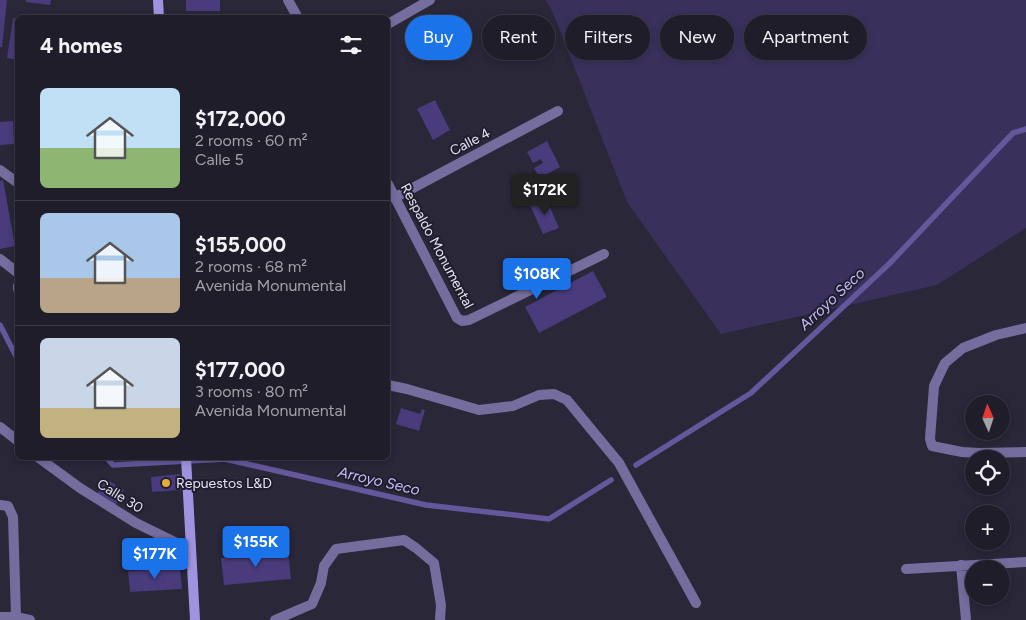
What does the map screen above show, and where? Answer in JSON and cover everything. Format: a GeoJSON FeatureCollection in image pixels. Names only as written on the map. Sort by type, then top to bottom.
{"type":"FeatureCollection","features":[{"type":"Feature","properties":{"kind":"main road"},"geometry":{"type":"LineString","coordinates":[[158,0],[159,15]]}},
{"type":"Feature","properties":{"kind":"main road"},"geometry":{"type":"LineString","coordinates":[[186,460],[195,620]]}},
{"type":"Feature","properties":{"kind":"street"},"geometry":{"type":"LineString","coordinates":[[288,0],[296,15]]}},
{"type":"Feature","properties":{"kind":"street"},"geometry":{"type":"LineString","coordinates":[[390,23],[430,0]]}},
{"type":"Feature","properties":{"kind":"street","name":"Calle 4"},"geometry":{"type":"LineString","coordinates":[[394,198],[558,111]]}},
{"type":"Feature","properties":{"kind":"street"},"geometry":{"type":"LineString","coordinates":[[0,170],[15,180]]}},
{"type":"Feature","properties":{"kind":"street","name":"Respaldo Monumental"},"geometry":{"type":"LineString","coordinates":[[390,189],[457,318],[462,321],[469,320],[604,254]]}},
{"type":"Feature","properties":{"kind":"street"},"geometry":{"type":"LineString","coordinates":[[0,259],[15,271]]}},
{"type":"Feature","properties":{"kind":"street"},"geometry":{"type":"LineString","coordinates":[[1026,328],[996,335],[963,348],[945,363],[934,386],[930,439],[932,446],[962,452],[1026,452]]}},
{"type":"Feature","properties":{"kind":"street"},"geometry":{"type":"LineString","coordinates":[[390,385],[479,410],[513,406],[539,395],[554,394],[567,400],[619,463],[696,603]]}},
{"type":"Feature","properties":{"kind":"street"},"geometry":{"type":"LineString","coordinates":[[0,427],[15,439]]}},
{"type":"Feature","properties":{"kind":"street","name":"Calle 30"},"geometry":{"type":"LineString","coordinates":[[42,460],[80,488],[136,523],[191,550]]}},
{"type":"Feature","properties":{"kind":"street"},"geometry":{"type":"LineString","coordinates":[[0,505],[8,506],[13,517],[16,616]]}},
{"type":"Feature","properties":{"kind":"street"},"geometry":{"type":"LineString","coordinates":[[275,620],[312,604],[321,583],[324,566],[336,549],[404,540],[434,563],[441,605],[440,620]]}},
{"type":"Feature","properties":{"kind":"street"},"geometry":{"type":"LineString","coordinates":[[906,569],[1026,562]]}},
{"type":"Feature","properties":{"kind":"street"},"geometry":{"type":"LineString","coordinates":[[961,565],[966,620]]}},
{"type":"Feature","properties":{"kind":"street"},"geometry":{"type":"LineString","coordinates":[[0,617],[16,616],[30,620]]}},
{"type":"Feature","properties":{"kind":"shaded area"},"geometry":{"type":"Polygon","coordinates":[[[546,0],[1026,0],[1026,228],[937,285],[721,334],[627,202],[571,60],[650,60],[650,15],[565,15],[565,44],[546,0]]]}},
{"type":"Feature","properties":{"kind":"building"},"geometry":{"type":"Polygon","coordinates":[[[0,0],[7,0],[2,47],[0,47],[0,0]]]}},
{"type":"Feature","properties":{"kind":"building"},"geometry":{"type":"Polygon","coordinates":[[[26,0],[51,0],[50,5],[26,2],[26,0]]]}},
{"type":"Feature","properties":{"kind":"building"},"geometry":{"type":"Polygon","coordinates":[[[186,0],[220,0],[220,11],[186,11],[186,0]]]}},
{"type":"Feature","properties":{"kind":"building"},"geometry":{"type":"Polygon","coordinates":[[[13,18],[15,18],[15,59],[7,58],[13,18]]]}},
{"type":"Feature","properties":{"kind":"building"},"geometry":{"type":"Polygon","coordinates":[[[435,100],[450,130],[433,140],[417,109],[435,100]]]}},
{"type":"Feature","properties":{"kind":"building"},"geometry":{"type":"Polygon","coordinates":[[[13,121],[14,144],[0,145],[0,122],[13,121]]]}},
{"type":"Feature","properties":{"kind":"building"},"geometry":{"type":"Polygon","coordinates":[[[547,141],[560,167],[540,178],[534,168],[543,163],[541,159],[533,163],[527,152],[547,141]]]}},
{"type":"Feature","properties":{"kind":"building"},"geometry":{"type":"Polygon","coordinates":[[[3,180],[15,246],[0,249],[0,181],[3,180]]]}},
{"type":"Feature","properties":{"kind":"building"},"geometry":{"type":"Polygon","coordinates":[[[546,198],[559,228],[543,234],[530,205],[546,198]]]}},
{"type":"Feature","properties":{"kind":"building"},"geometry":{"type":"Polygon","coordinates":[[[593,271],[607,297],[539,333],[525,307],[593,271]]]}},
{"type":"Feature","properties":{"kind":"building"},"geometry":{"type":"Polygon","coordinates":[[[401,408],[420,414],[422,409],[425,410],[419,431],[396,424],[401,408]]]}},
{"type":"Feature","properties":{"kind":"building","name":"Repuestos L&D"},"geometry":{"type":"Polygon","coordinates":[[[180,474],[181,490],[152,492],[151,477],[180,474]]]}},
{"type":"Feature","properties":{"kind":"building"},"geometry":{"type":"Polygon","coordinates":[[[106,479],[124,490],[115,506],[97,494],[106,479]]]}},
{"type":"Feature","properties":{"kind":"building"},"geometry":{"type":"Polygon","coordinates":[[[288,551],[291,579],[224,585],[221,558],[288,551]]]}},
{"type":"Feature","properties":{"kind":"building"},"geometry":{"type":"Polygon","coordinates":[[[180,568],[182,589],[130,592],[128,571],[180,568]]]}},
{"type":"Feature","properties":{"kind":"waterway","name":"Arroyo Seco"},"geometry":{"type":"LineString","coordinates":[[636,465],[751,393],[890,263],[1013,133],[1026,129]]}},
{"type":"Feature","properties":{"kind":"waterway","name":"Arroyo Seco"},"geometry":{"type":"LineString","coordinates":[[0,325],[15,354]]}},
{"type":"Feature","properties":{"kind":"waterway","name":"Arroyo Seco"},"geometry":{"type":"LineString","coordinates":[[109,460],[113,465],[206,460]]}},
{"type":"Feature","properties":{"kind":"waterway","name":"Arroyo Seco"},"geometry":{"type":"LineString","coordinates":[[229,460],[426,505],[549,519],[611,480]]}},
{"type":"Feature","properties":{"kind":"place","name":"Repuestos L&D"},"geometry":{"type":"Point","coordinates":[166,483]}}]}
